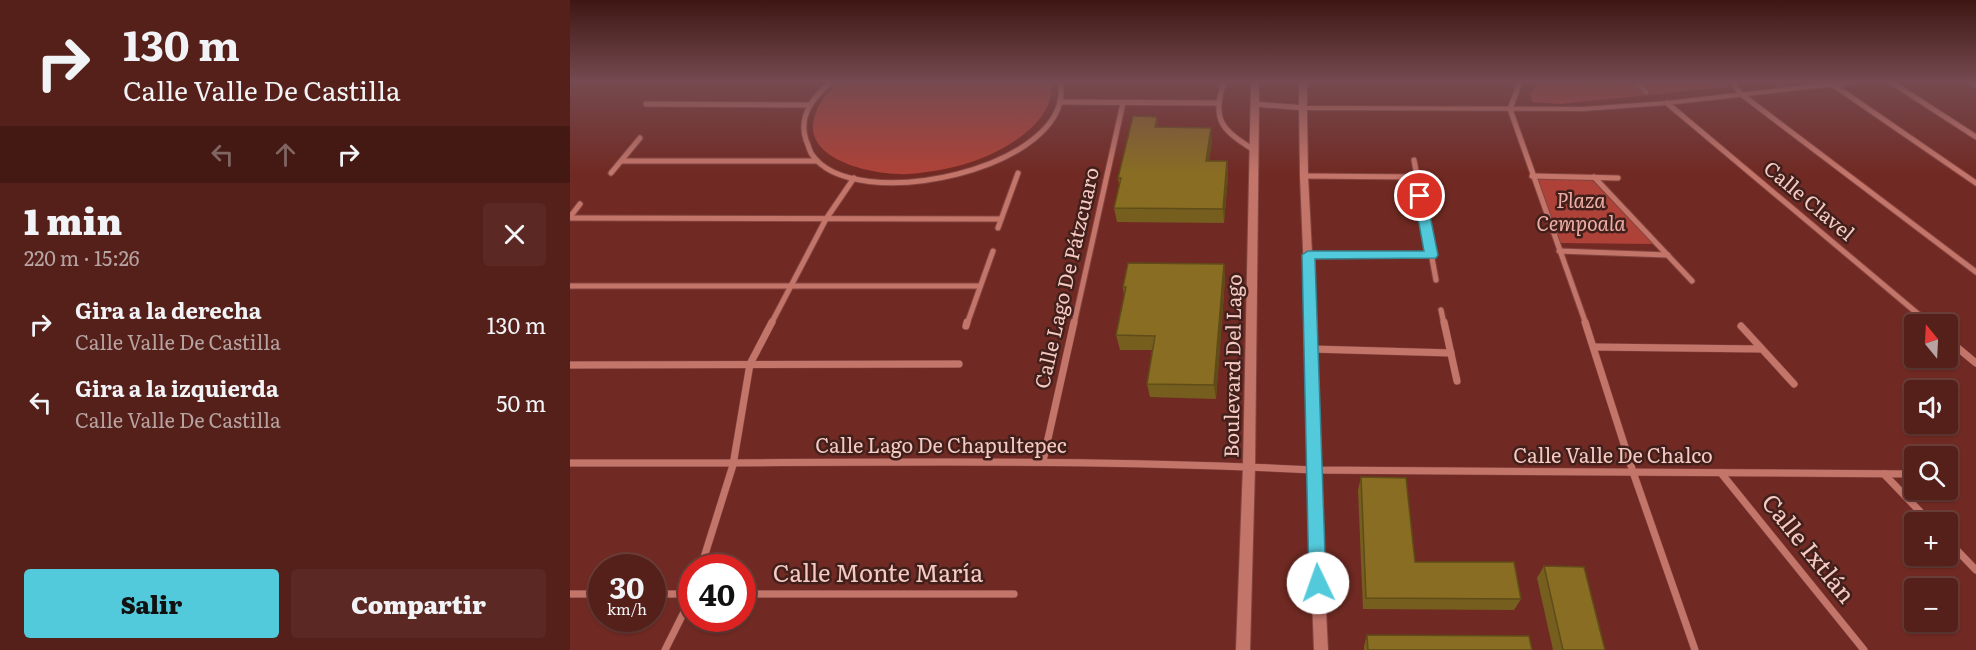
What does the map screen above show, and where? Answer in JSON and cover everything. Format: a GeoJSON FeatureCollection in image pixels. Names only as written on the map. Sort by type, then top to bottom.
{"type":"FeatureCollection","features":[{"type":"Feature","properties":{"kind":"street"},"geometry":{"type":"LineString","coordinates":[[807,112],[802,125],[804,144],[817,161],[833,171],[854,178],[883,183],[916,182],[951,177],[983,167],[1012,153],[1035,137],[1051,120],[1055,112]]}},
{"type":"Feature","properties":{"kind":"street","name":"Calle Lago De Pátzcuaro"},"geometry":{"type":"LineString","coordinates":[[1042,461],[1121,112]]}},
{"type":"Feature","properties":{"kind":"street"},"geometry":{"type":"LineString","coordinates":[[1217,112],[1228,134],[1254,150]]}},
{"type":"Feature","properties":{"kind":"street","name":"Boulevard Del Lago"},"geometry":{"type":"LineString","coordinates":[[1243,650],[1256,112]]}},
{"type":"Feature","properties":{"kind":"street"},"geometry":{"type":"LineString","coordinates":[[1304,112],[1304,176],[1312,350],[1313,470],[1321,650]]}},
{"type":"Feature","properties":{"kind":"street"},"geometry":{"type":"LineString","coordinates":[[1511,112],[1594,347],[1695,650]]}},
{"type":"Feature","properties":{"kind":"street","name":"Calle Clavel"},"geometry":{"type":"LineString","coordinates":[[1678,112],[1918,314]]}},
{"type":"Feature","properties":{"kind":"street"},"geometry":{"type":"LineString","coordinates":[[1765,112],[1976,272]]}},
{"type":"Feature","properties":{"kind":"street"},"geometry":{"type":"LineString","coordinates":[[1873,112],[1976,183]]}},
{"type":"Feature","properties":{"kind":"street"},"geometry":{"type":"LineString","coordinates":[[1939,112],[1976,136]]}},
{"type":"Feature","properties":{"kind":"street"},"geometry":{"type":"LineString","coordinates":[[611,173],[640,138]]}},
{"type":"Feature","properties":{"kind":"street"},"geometry":{"type":"LineString","coordinates":[[1414,160],[1436,280]]}},
{"type":"Feature","properties":{"kind":"street"},"geometry":{"type":"LineString","coordinates":[[623,161],[817,161]]}},
{"type":"Feature","properties":{"kind":"street"},"geometry":{"type":"LineString","coordinates":[[998,228],[1018,173]]}},
{"type":"Feature","properties":{"kind":"street"},"geometry":{"type":"LineString","coordinates":[[1304,176],[1416,177]]}},
{"type":"Feature","properties":{"kind":"street"},"geometry":{"type":"LineString","coordinates":[[1532,176],[1618,178]]}},
{"type":"Feature","properties":{"kind":"street"},"geometry":{"type":"LineString","coordinates":[[1594,177],[1692,281]]}},
{"type":"Feature","properties":{"kind":"street"},"geometry":{"type":"LineString","coordinates":[[705,554],[733,465],[750,364],[826,219],[854,178]]}},
{"type":"Feature","properties":{"kind":"street"},"geometry":{"type":"LineString","coordinates":[[570,218],[580,204]]}},
{"type":"Feature","properties":{"kind":"street"},"geometry":{"type":"LineString","coordinates":[[570,218],[1001,219]]}},
{"type":"Feature","properties":{"kind":"street"},"geometry":{"type":"LineString","coordinates":[[966,326],[993,251]]}},
{"type":"Feature","properties":{"kind":"street"},"geometry":{"type":"LineString","coordinates":[[1559,251],[1668,255]]}},
{"type":"Feature","properties":{"kind":"street"},"geometry":{"type":"LineString","coordinates":[[1308,255],[1431,255]]}},
{"type":"Feature","properties":{"kind":"street"},"geometry":{"type":"LineString","coordinates":[[570,286],[980,286]]}},
{"type":"Feature","properties":{"kind":"street"},"geometry":{"type":"LineString","coordinates":[[1441,310],[1457,381]]}},
{"type":"Feature","properties":{"kind":"street"},"geometry":{"type":"LineString","coordinates":[[1741,326],[1794,384]]}},
{"type":"Feature","properties":{"kind":"street"},"geometry":{"type":"LineString","coordinates":[[1594,347],[1761,349]]}},
{"type":"Feature","properties":{"kind":"street"},"geometry":{"type":"LineString","coordinates":[[1958,348],[1976,363]]}},
{"type":"Feature","properties":{"kind":"street"},"geometry":{"type":"LineString","coordinates":[[1312,350],[1451,353]]}},
{"type":"Feature","properties":{"kind":"street"},"geometry":{"type":"LineString","coordinates":[[570,365],[959,364]]}},
{"type":"Feature","properties":{"kind":"street","name":"Calle Lago De Chapultepec"},"geometry":{"type":"LineString","coordinates":[[570,463],[733,465],[1042,461],[1249,466],[1313,470]]}},
{"type":"Feature","properties":{"kind":"street","name":"Calle Valle De Chalco"},"geometry":{"type":"LineString","coordinates":[[1313,470],[1904,474]]}},
{"type":"Feature","properties":{"kind":"street","name":"Calle Ixtlán"},"geometry":{"type":"LineString","coordinates":[[1721,473],[1864,650]]}},
{"type":"Feature","properties":{"kind":"street"},"geometry":{"type":"LineString","coordinates":[[1884,474],[1920,512]]}},
{"type":"Feature","properties":{"kind":"street"},"geometry":{"type":"LineString","coordinates":[[1958,551],[1976,570]]}},
{"type":"Feature","properties":{"kind":"street"},"geometry":{"type":"LineString","coordinates":[[570,594],[588,594]]}},
{"type":"Feature","properties":{"kind":"street","name":"Calle Monte María"},"geometry":{"type":"LineString","coordinates":[[756,594],[1014,594]]}},
{"type":"Feature","properties":{"kind":"street"},"geometry":{"type":"LineString","coordinates":[[665,650],[678,624]]}},
{"type":"Feature","properties":{"kind":"green space"},"geometry":{"type":"Polygon","coordinates":[[[816,112],[1044,112],[1019,138],[994,153],[966,164],[908,174],[878,172],[861,168],[829,154],[818,144],[813,131],[816,112]]]}},
{"type":"Feature","properties":{"kind":"green space","name":"Plaza Cempoala"},"geometry":{"type":"Polygon","coordinates":[[[1536,179],[1592,180],[1654,244],[1560,243],[1536,179]]]}},
{"type":"Feature","properties":{"kind":"building"},"geometry":{"type":"Polygon","coordinates":[[[1133,116],[1157,117],[1155,127],[1211,128],[1206,161],[1227,161],[1223,209],[1114,208],[1121,178],[1118,178],[1133,116]]]}},
{"type":"Feature","properties":{"kind":"building"},"geometry":{"type":"Polygon","coordinates":[[[1128,263],[1224,264],[1214,385],[1147,384],[1155,336],[1116,335],[1126,287],[1123,287],[1128,263]]]}},
{"type":"Feature","properties":{"kind":"building"},"geometry":{"type":"Polygon","coordinates":[[[1361,477],[1406,478],[1415,562],[1514,562],[1521,599],[1366,598],[1361,477]]]}},
{"type":"Feature","properties":{"kind":"building"},"geometry":{"type":"Polygon","coordinates":[[[1544,566],[1584,567],[1605,650],[1563,650],[1544,566]]]}},
{"type":"Feature","properties":{"kind":"building"},"geometry":{"type":"Polygon","coordinates":[[[1367,635],[1529,636],[1532,650],[1368,650],[1367,635]]]}},
{"type":"Feature","properties":{"kind":"route"},"geometry":{"type":"LineString","coordinates":[[1318,583],[1308,255],[1431,255],[1420,196]]}}]}
